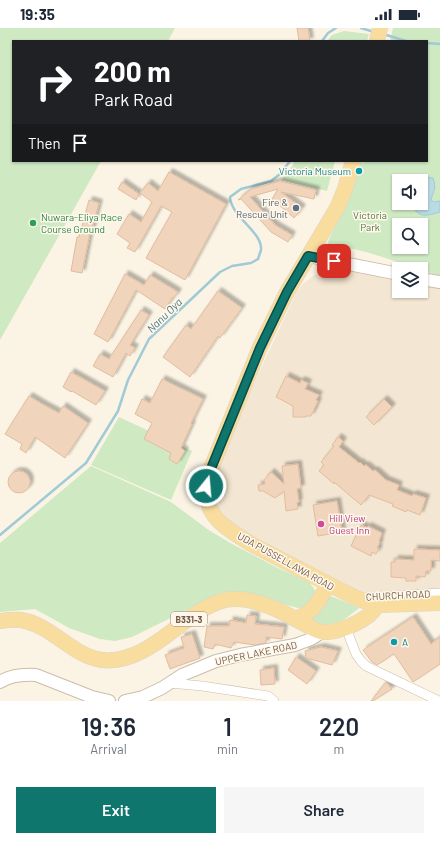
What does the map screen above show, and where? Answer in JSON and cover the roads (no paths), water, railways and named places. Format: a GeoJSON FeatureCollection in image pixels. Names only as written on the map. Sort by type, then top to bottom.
{"type":"FeatureCollection","features":[{"type":"Feature","properties":{"kind":"main road"},"geometry":{"type":"LineString","coordinates":[[377,40],[380,28]]}},
{"type":"Feature","properties":{"kind":"main road","name":"UDA PUSSELLAWA ROAD"},"geometry":{"type":"LineString","coordinates":[[352,162],[340,203],[287,292],[260,348],[208,476],[206,486],[207,504],[217,520],[251,544],[356,598],[378,605],[440,603]]}},
{"type":"Feature","properties":{"kind":"main road"},"geometry":{"type":"LineString","coordinates":[[296,618],[307,614],[312,610],[328,584]]}},
{"type":"Feature","properties":{"kind":"main road","name":"B331-3"},"geometry":{"type":"LineString","coordinates":[[0,621],[22,620],[31,622],[44,628],[82,653],[101,660],[128,657],[139,652],[201,611],[223,600],[241,599],[277,609],[322,632]]}},
{"type":"Feature","properties":{"kind":"main road"},"geometry":{"type":"LineString","coordinates":[[322,632],[346,628],[367,616],[378,605]]}},
{"type":"Feature","properties":{"kind":"street"},"geometry":{"type":"LineString","coordinates":[[308,256],[392,273]]}},
{"type":"Feature","properties":{"kind":"street"},"geometry":{"type":"LineString","coordinates":[[428,280],[440,282]]}},
{"type":"Feature","properties":{"kind":"street","name":"CHURCH ROAD"},"geometry":{"type":"LineString","coordinates":[[356,598],[440,593]]}},
{"type":"Feature","properties":{"kind":"street"},"geometry":{"type":"LineString","coordinates":[[346,628],[356,654],[361,662],[366,666],[439,701]]}},
{"type":"Feature","properties":{"kind":"street","name":"UPPER LAKE ROAD"},"geometry":{"type":"LineString","coordinates":[[124,701],[143,697],[162,688],[182,675],[216,661],[295,645],[312,639],[322,632]]}},
{"type":"Feature","properties":{"kind":"street"},"geometry":{"type":"LineString","coordinates":[[0,682],[13,676],[28,674],[36,675],[92,697],[109,701]]}},
{"type":"Feature","properties":{"kind":"street"},"geometry":{"type":"LineString","coordinates":[[170,683],[202,686],[268,696],[274,701]]}},
{"type":"Feature","properties":{"kind":"water"},"geometry":{"type":"Polygon","coordinates":[[[428,178],[433,178],[435,187],[431,200],[434,202],[440,201],[440,212],[430,215],[422,215],[415,210],[428,210],[428,178]]]}},
{"type":"Feature","properties":{"kind":"waterway","name":"Nanu Oya"},"geometry":{"type":"LineString","coordinates":[[323,40],[328,33],[336,28]]}},
{"type":"Feature","properties":{"kind":"waterway","name":"Nanu Oya"},"geometry":{"type":"LineString","coordinates":[[361,28],[374,32]]}},
{"type":"Feature","properties":{"kind":"waterway","name":"Nanu Oya"},"geometry":{"type":"LineString","coordinates":[[383,34],[403,40]]}},
{"type":"Feature","properties":{"kind":"waterway","name":"Nanu Oya"},"geometry":{"type":"LineString","coordinates":[[428,43],[440,44]]}},
{"type":"Feature","properties":{"kind":"waterway","name":"Nanu Oya"},"geometry":{"type":"LineString","coordinates":[[0,535],[86,463],[118,411],[128,380],[149,339],[220,272],[232,266],[251,263],[258,259],[261,250],[260,243],[236,211],[230,197],[241,189],[271,181],[280,174],[289,162]]}},
{"type":"Feature","properties":{"kind":"place","name":"Victoria Museum"},"geometry":{"type":"Point","coordinates":[359,171]}},
{"type":"Feature","properties":{"kind":"place","name":"Fire & Rescue Unit"},"geometry":{"type":"Point","coordinates":[296,208]}},
{"type":"Feature","properties":{"kind":"place","name":"Nuwara-Eliya Race Course Ground"},"geometry":{"type":"Point","coordinates":[33,223]}},
{"type":"Feature","properties":{"kind":"place","name":"Hill View Guest Inn"},"geometry":{"type":"Point","coordinates":[321,524]}},
{"type":"Feature","properties":{"kind":"place","name":"A"},"geometry":{"type":"Point","coordinates":[394,642]}},
{"type":"Feature","properties":{"kind":"park label","name":"Victoria Park"},"geometry":{"type":"Point","coordinates":[370,220]}}]}
